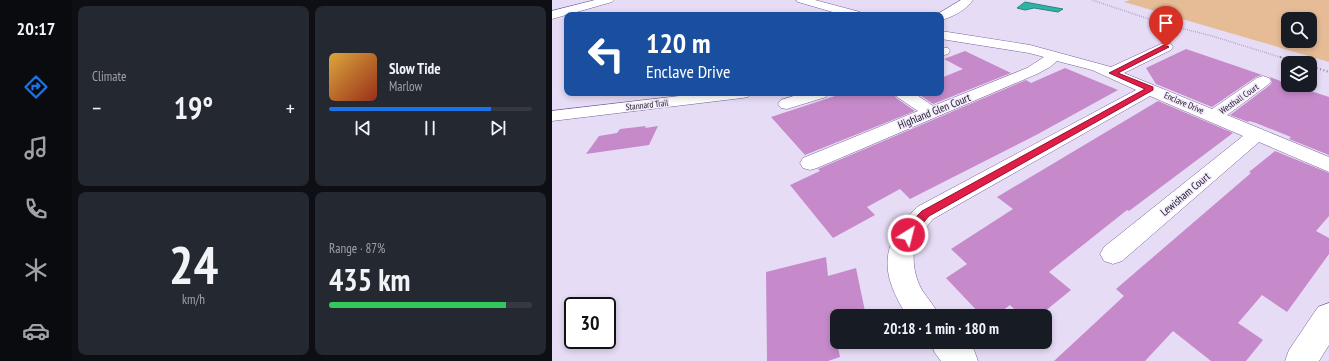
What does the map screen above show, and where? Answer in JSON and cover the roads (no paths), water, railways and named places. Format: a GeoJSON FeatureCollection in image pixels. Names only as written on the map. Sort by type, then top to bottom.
{"type":"FeatureCollection","features":[{"type":"Feature","properties":{"kind":"street"},"geometry":{"type":"LineString","coordinates":[[552,15],[608,0]]}},
{"type":"Feature","properties":{"kind":"street"},"geometry":{"type":"LineString","coordinates":[[802,0],[845,12]]}},
{"type":"Feature","properties":{"kind":"street"},"geometry":{"type":"LineString","coordinates":[[944,14],[961,6],[967,0]]}},
{"type":"Feature","properties":{"kind":"street","name":"Enclave Drive"},"geometry":{"type":"LineString","coordinates":[[944,46],[1006,45],[1055,55],[1112,73],[1329,164]]}},
{"type":"Feature","properties":{"kind":"street"},"geometry":{"type":"LineString","coordinates":[[1112,73],[1166,47]]}},
{"type":"Feature","properties":{"kind":"street","name":"Highland Glen Court"},"geometry":{"type":"LineString","coordinates":[[810,163],[1032,71],[1050,60],[1055,55]]}},
{"type":"Feature","properties":{"kind":"street","name":"Westhall Court"},"geometry":{"type":"LineString","coordinates":[[1214,116],[1263,81]]}},
{"type":"Feature","properties":{"kind":"street"},"geometry":{"type":"LineString","coordinates":[[918,309],[913,303],[904,284],[900,263],[903,244],[913,227],[925,213],[1150,89]]}},
{"type":"Feature","properties":{"kind":"street"},"geometry":{"type":"LineString","coordinates":[[615,108],[624,96]]}},
{"type":"Feature","properties":{"kind":"street","name":"Stannard Trail"},"geometry":{"type":"LineString","coordinates":[[552,116],[720,96]]}},
{"type":"Feature","properties":{"kind":"street"},"geometry":{"type":"LineString","coordinates":[[787,104],[811,96]]}},
{"type":"Feature","properties":{"kind":"street"},"geometry":{"type":"LineString","coordinates":[[907,96],[931,112]]}},
{"type":"Feature","properties":{"kind":"street","name":"Lewisham Court"},"geometry":{"type":"LineString","coordinates":[[1113,254],[1257,134]]}},
{"type":"Feature","properties":{"kind":"street"},"geometry":{"type":"LineString","coordinates":[[1301,361],[1329,317]]}},
{"type":"Feature","properties":{"kind":"street"},"geometry":{"type":"LineString","coordinates":[[952,349],[962,361]]}}]}
